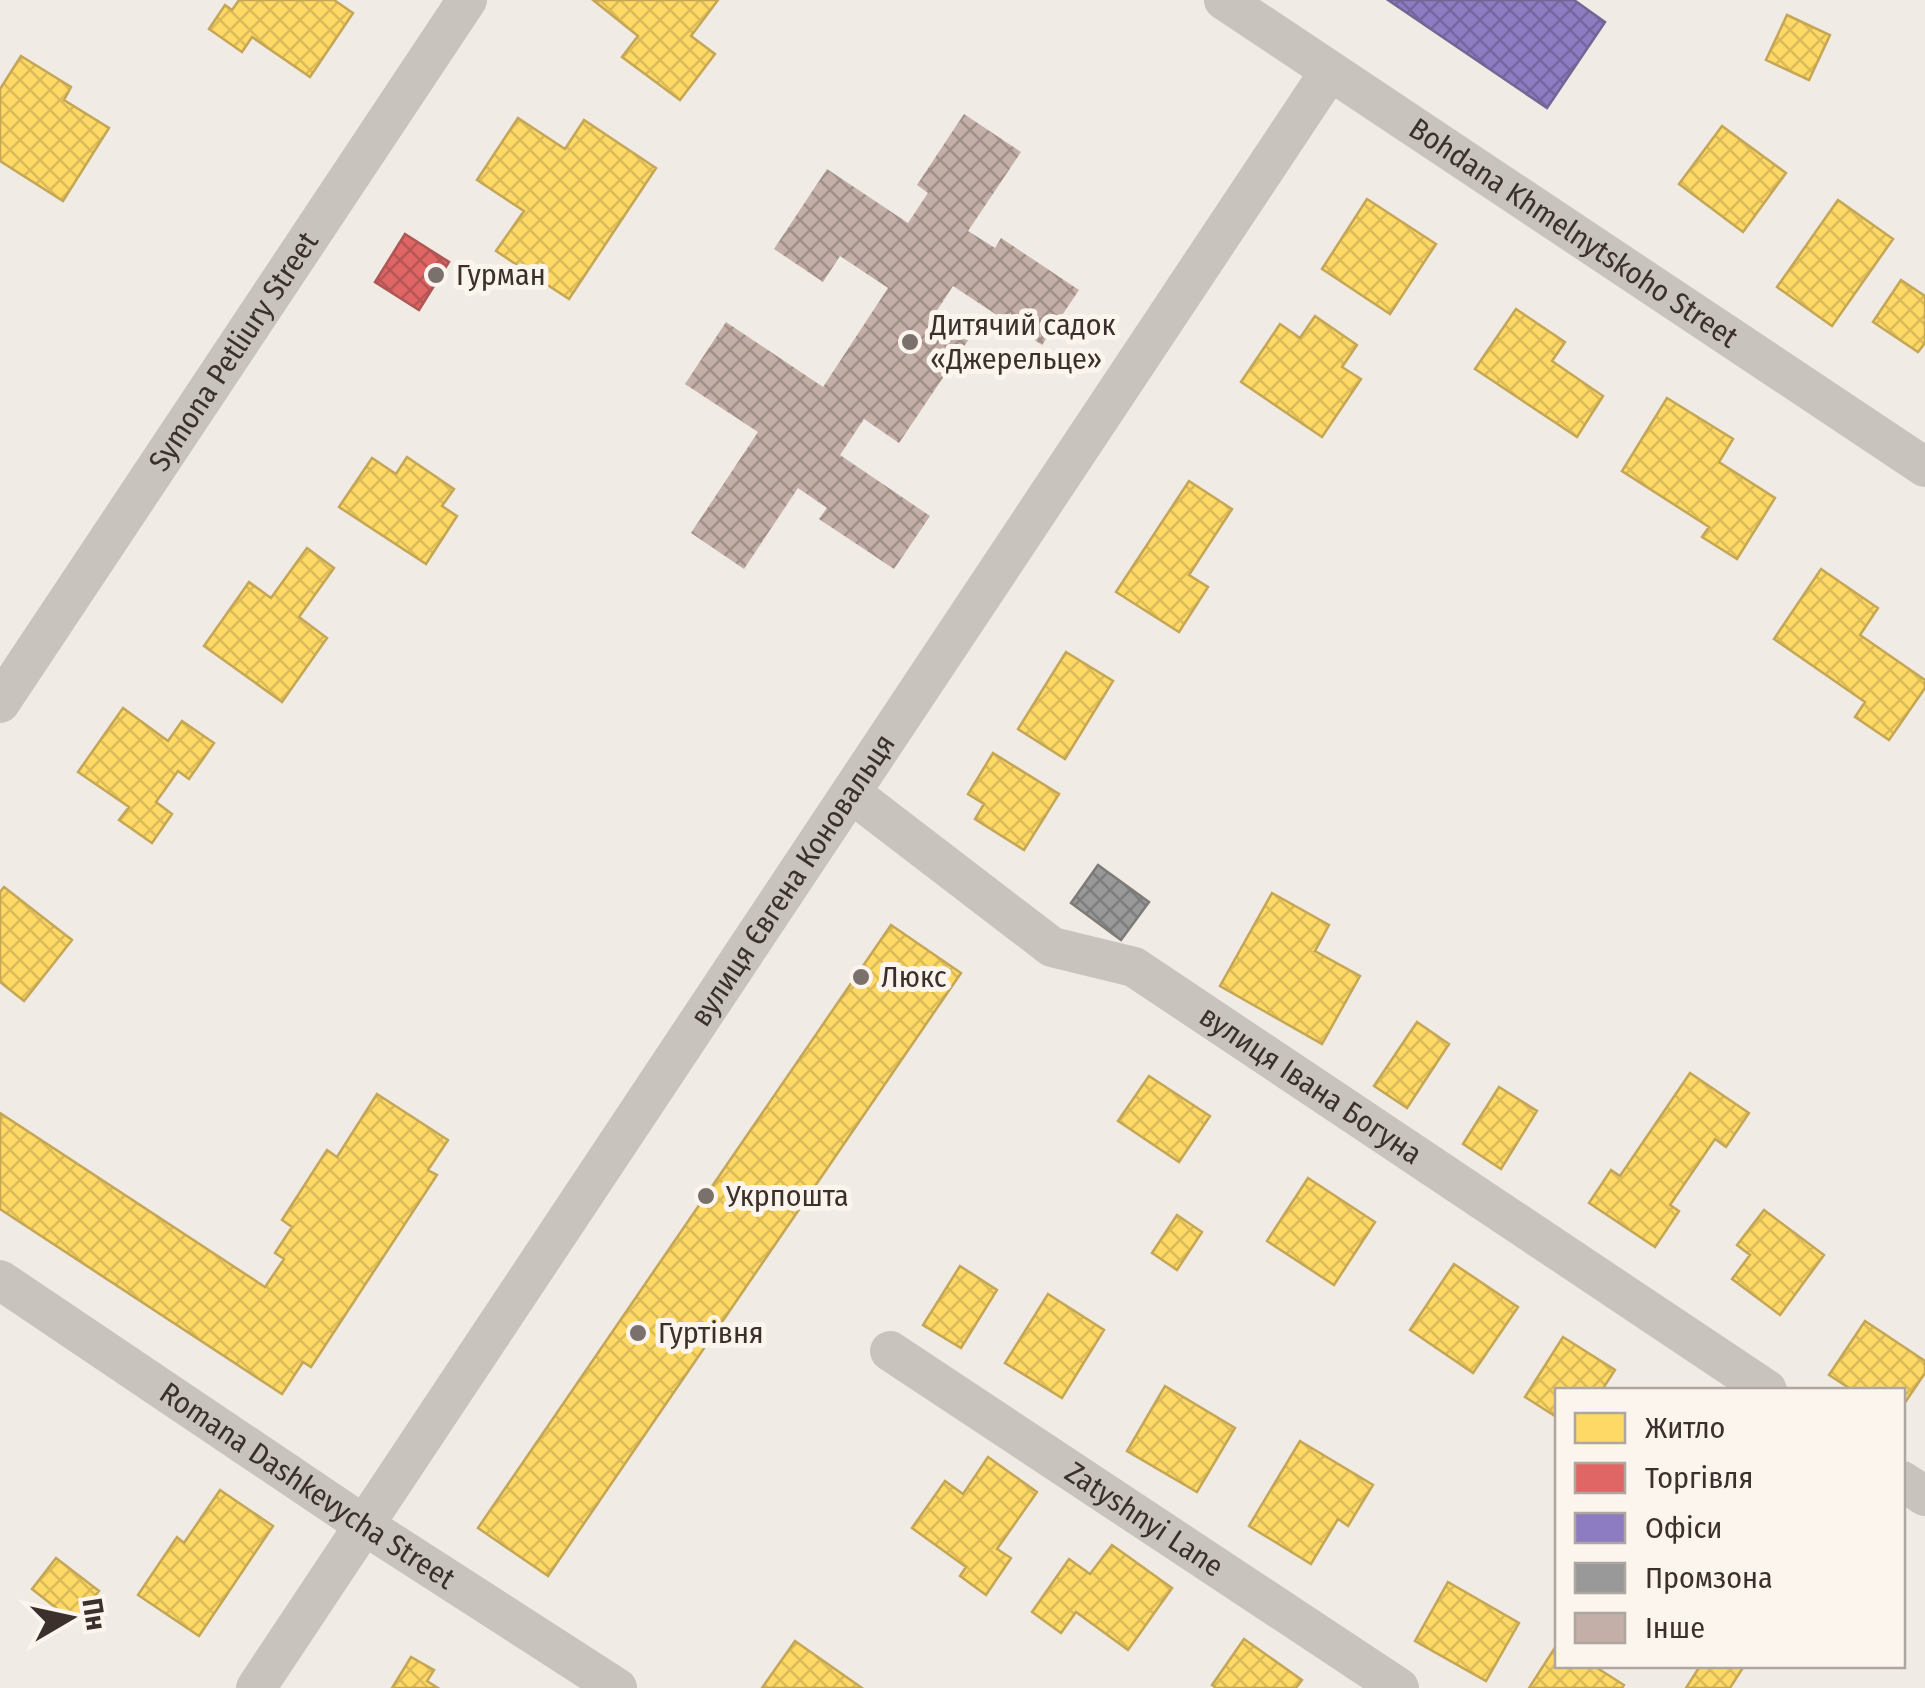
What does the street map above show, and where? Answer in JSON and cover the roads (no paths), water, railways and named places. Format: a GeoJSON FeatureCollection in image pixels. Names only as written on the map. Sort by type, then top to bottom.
{"type":"FeatureCollection","features":[{"type":"Feature","properties":{"kind":"street","name":"Symona Petliury Street"},"geometry":{"type":"LineString","coordinates":[[0,702],[466,0]]}},
{"type":"Feature","properties":{"kind":"street","name":"Bohdana Khmelnytskoho Street"},"geometry":{"type":"LineString","coordinates":[[1224,0],[1925,467]]}},
{"type":"Feature","properties":{"kind":"street","name":"вулиця Євгена Коновальця"},"geometry":{"type":"LineString","coordinates":[[256,1688],[1330,72]]}},
{"type":"Feature","properties":{"kind":"street","name":"вулиця Івана Богуна"},"geometry":{"type":"LineString","coordinates":[[851,792],[1052,947],[1134,967],[1764,1388]]}},
{"type":"Feature","properties":{"kind":"street","name":"Romana Dashkevycha Street"},"geometry":{"type":"LineString","coordinates":[[0,1280],[364,1525],[617,1688]]}},
{"type":"Feature","properties":{"kind":"street","name":"Zatyshnyi Lane"},"geometry":{"type":"LineString","coordinates":[[890,1352],[1399,1688]]}},
{"type":"Feature","properties":{"kind":"place","name":"Гурман"},"geometry":{"type":"Point","coordinates":[436,275]}},
{"type":"Feature","properties":{"kind":"place","name":"Дитячий садок «Джерельце»"},"geometry":{"type":"Point","coordinates":[910,342]}},
{"type":"Feature","properties":{"kind":"place","name":"Люкс"},"geometry":{"type":"Point","coordinates":[861,977]}},
{"type":"Feature","properties":{"kind":"place","name":"Укрпошта"},"geometry":{"type":"Point","coordinates":[706,1196]}},
{"type":"Feature","properties":{"kind":"place","name":"Гуртівня"},"geometry":{"type":"Point","coordinates":[638,1333]}}]}
